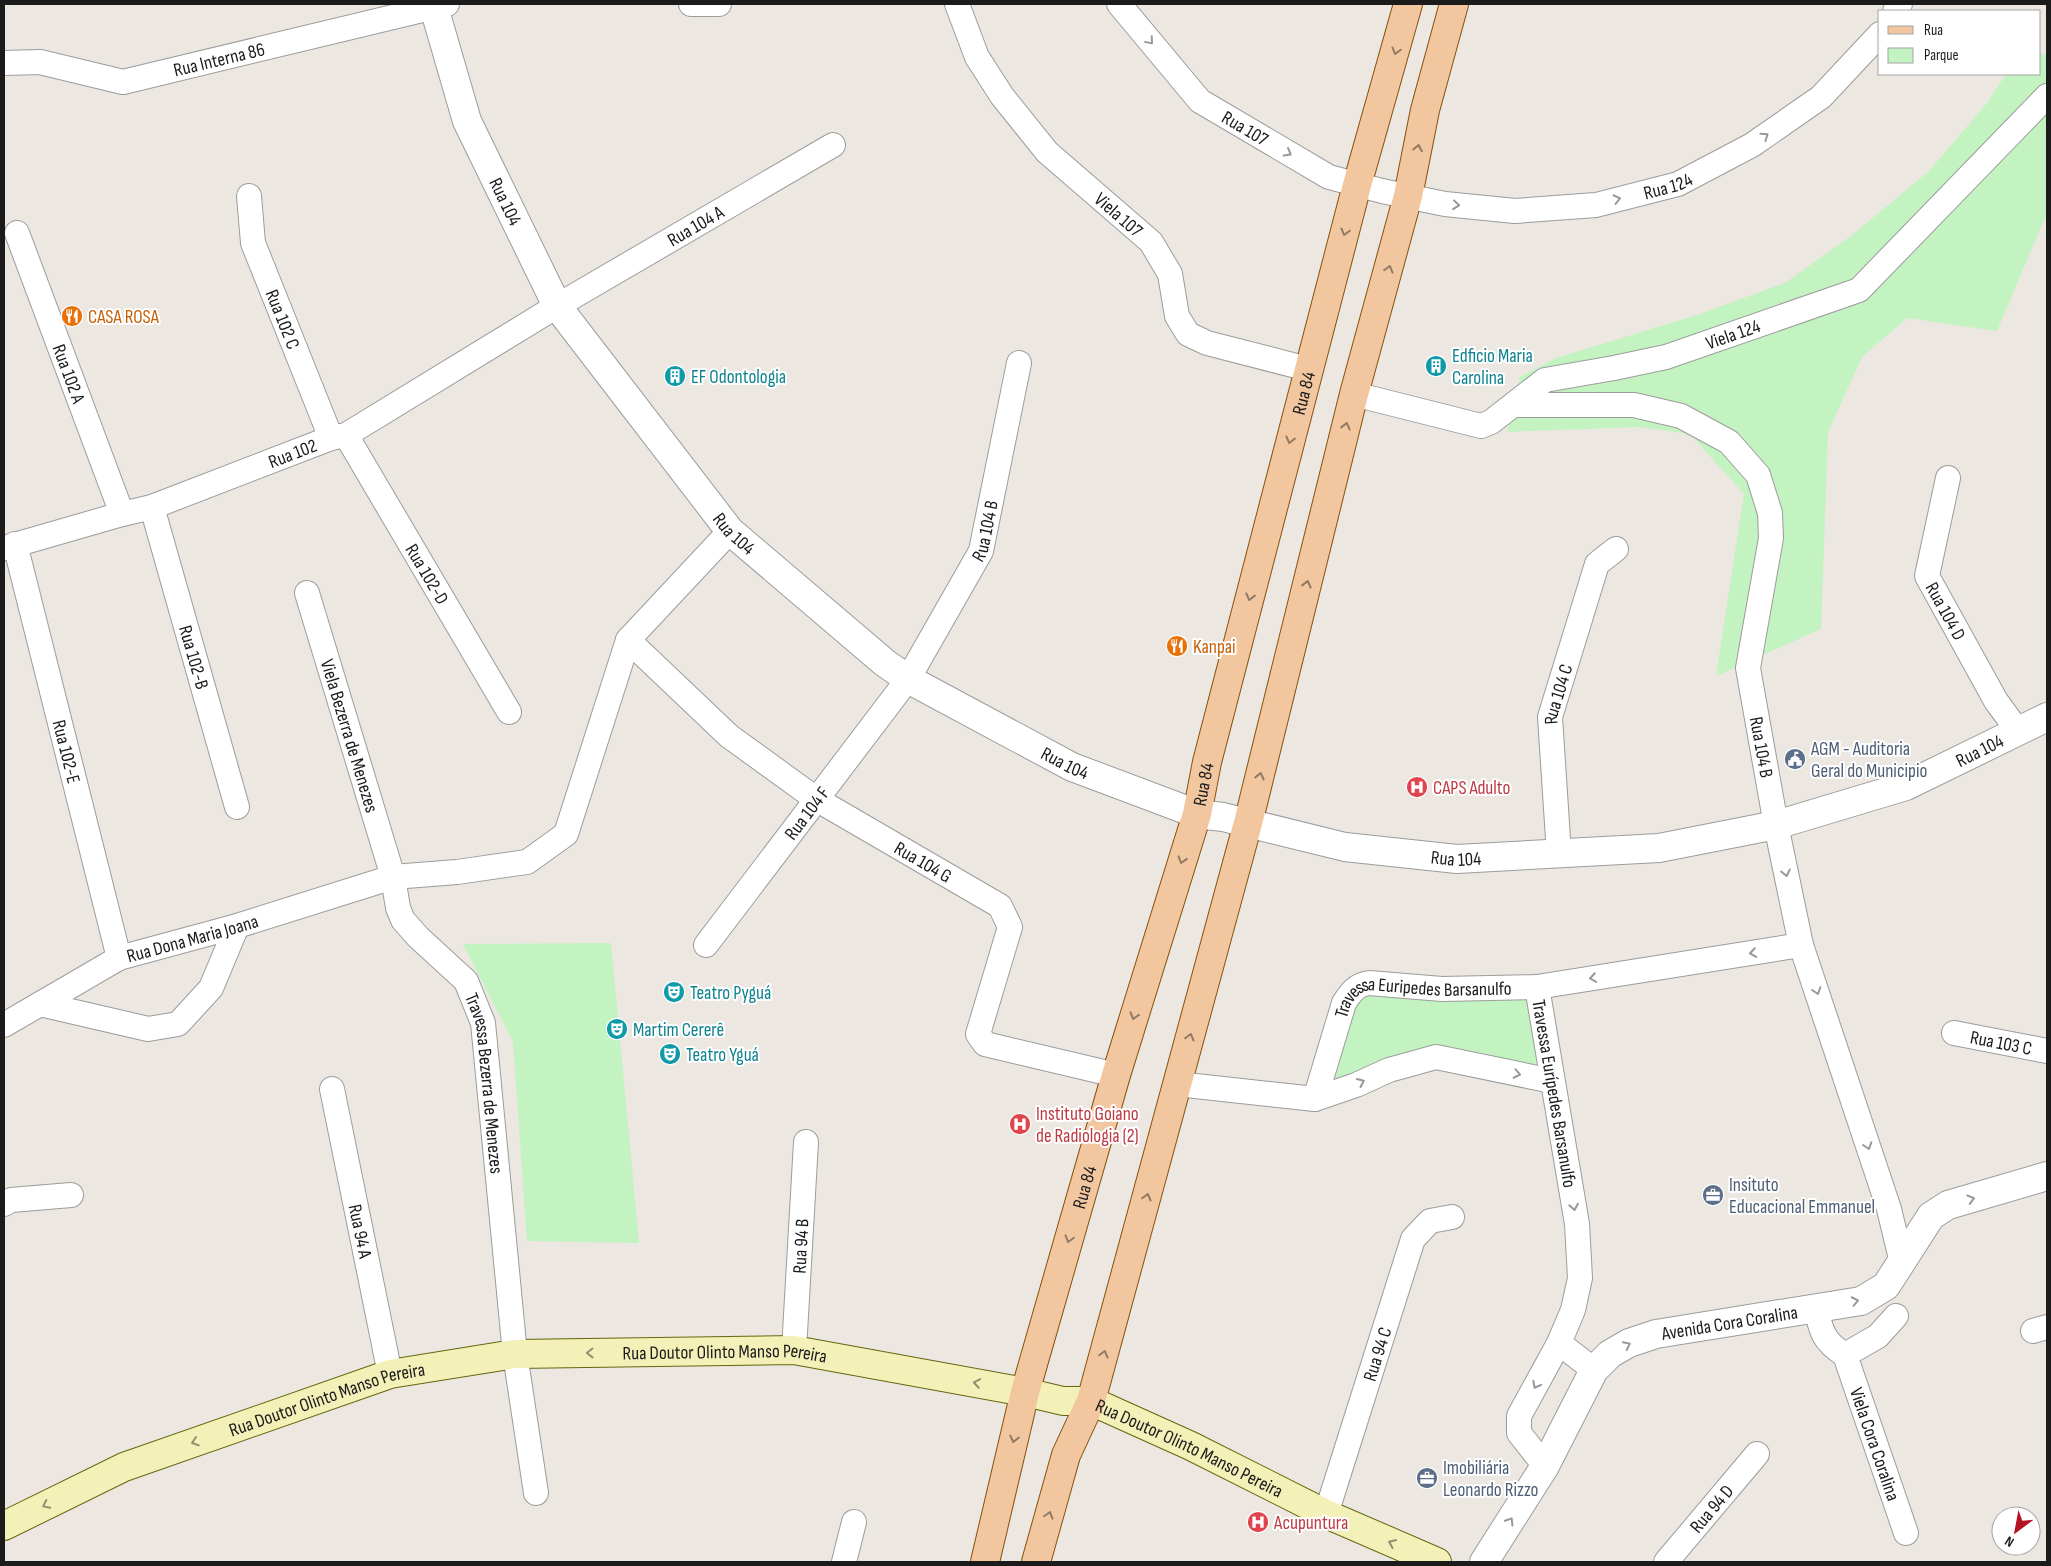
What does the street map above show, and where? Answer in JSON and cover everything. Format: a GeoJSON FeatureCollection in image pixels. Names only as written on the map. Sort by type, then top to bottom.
{"type":"FeatureCollection","features":[{"type":"Feature","properties":{"kind":"main road","name":"Rua 84"},"geometry":{"type":"LineString","coordinates":[[985,1562],[1025,1392],[1116,1075],[1197,814],[1207,762],[1308,369],[1357,184],[1408,4]]}},
{"type":"Feature","properties":{"kind":"main road"},"geometry":{"type":"LineString","coordinates":[[1036,1562],[1066,1455],[1091,1401],[1248,823],[1354,394],[1408,196],[1425,110],[1454,4]]}},
{"type":"Feature","properties":{"kind":"main road","name":"Rua Doutor Olinto Manso Pereira"},"geometry":{"type":"LineString","coordinates":[[4,1526],[124,1467],[390,1374],[515,1354],[794,1350],[1025,1392],[1063,1401],[1091,1401],[1191,1446],[1326,1514],[1437,1562]]}},
{"type":"Feature","properties":{"kind":"street"},"geometry":{"type":"LineString","coordinates":[[691,4],[719,4]]}},
{"type":"Feature","properties":{"kind":"street","name":"Viela 107"},"geometry":{"type":"LineString","coordinates":[[957,4],[977,58],[1002,96],[1047,152],[1151,242],[1170,274],[1177,316],[1188,334],[1207,344],[1308,369]]}},
{"type":"Feature","properties":{"kind":"street","name":"Rua 107"},"geometry":{"type":"LineString","coordinates":[[1119,4],[1200,101],[1329,177],[1408,196]]}},
{"type":"Feature","properties":{"kind":"street","name":"Rua Interna 86"},"geometry":{"type":"LineString","coordinates":[[4,63],[40,62],[123,82],[438,5]]}},
{"type":"Feature","properties":{"kind":"street","name":"Rua 104"},"geometry":{"type":"LineString","coordinates":[[438,5],[468,121],[558,306],[730,531],[885,663],[908,679],[1072,767],[1197,814],[1223,817],[1344,847],[1457,859],[1559,854],[1659,848],[1776,825],[1906,786],[2047,717]]}},
{"type":"Feature","properties":{"kind":"street","name":"Rua 124"},"geometry":{"type":"LineString","coordinates":[[1408,196],[1445,204],[1514,211],[1596,205],[1678,184],[1752,145],[1821,97],[1878,36]]}},
{"type":"Feature","properties":{"kind":"street","name":"Viela 124"},"geometry":{"type":"LineString","coordinates":[[1354,394],[1481,426],[1491,422],[1545,380],[1666,357],[1859,290],[2047,96]]}},
{"type":"Feature","properties":{"kind":"street","name":"Rua 104 A"},"geometry":{"type":"LineString","coordinates":[[558,306],[833,145]]}},
{"type":"Feature","properties":{"kind":"street","name":"Rua 102 C"},"geometry":{"type":"LineString","coordinates":[[250,196],[253,244],[339,437]]}},
{"type":"Feature","properties":{"kind":"street","name":"Rua 102 A"},"geometry":{"type":"LineString","coordinates":[[17,233],[122,514]]}},
{"type":"Feature","properties":{"kind":"street","name":"Rua 102"},"geometry":{"type":"LineString","coordinates":[[9,546],[152,507],[339,437],[558,306]]}},
{"type":"Feature","properties":{"kind":"street","name":"Rua 104 B"},"geometry":{"type":"LineString","coordinates":[[908,679],[982,551],[1019,363]]}},
{"type":"Feature","properties":{"kind":"street","name":"Rua 104 B"},"geometry":{"type":"LineString","coordinates":[[1514,405],[1634,405],[1681,416],[1729,442],[1758,475],[1770,513],[1771,530],[1748,668],[1776,825]]}},
{"type":"Feature","properties":{"kind":"street","name":"Rua 102-D"},"geometry":{"type":"LineString","coordinates":[[339,437],[509,712]]}},
{"type":"Feature","properties":{"kind":"street","name":"Rua 104 D"},"geometry":{"type":"LineString","coordinates":[[1948,478],[1927,576],[1996,701],[2018,732]]}},
{"type":"Feature","properties":{"kind":"street","name":"Rua 102-B"},"geometry":{"type":"LineString","coordinates":[[152,507],[237,807]]}},
{"type":"Feature","properties":{"kind":"street"},"geometry":{"type":"LineString","coordinates":[[393,878],[457,872],[527,862],[566,834],[628,640],[730,531]]}},
{"type":"Feature","properties":{"kind":"street","name":"Rua 102-E"},"geometry":{"type":"LineString","coordinates":[[9,546],[119,958]]}},
{"type":"Feature","properties":{"kind":"street","name":"Rua 104 C"},"geometry":{"type":"LineString","coordinates":[[1559,854],[1550,718],[1597,564],[1616,548]]}},
{"type":"Feature","properties":{"kind":"street","name":"Viela Bezerra de Menezes"},"geometry":{"type":"LineString","coordinates":[[307,593],[393,878]]}},
{"type":"Feature","properties":{"kind":"street","name":"Rua 104 G"},"geometry":{"type":"LineString","coordinates":[[628,640],[729,736],[816,798],[1000,906],[1010,927],[978,1034],[985,1044],[1116,1075]]}},
{"type":"Feature","properties":{"kind":"street","name":"Rua 104 F"},"geometry":{"type":"LineString","coordinates":[[706,945],[908,679]]}},
{"type":"Feature","properties":{"kind":"street"},"geometry":{"type":"LineString","coordinates":[[1776,825],[1801,945],[1889,1209],[1902,1263]]}},
{"type":"Feature","properties":{"kind":"street","name":"Rua Dona Maria Joana"},"geometry":{"type":"LineString","coordinates":[[4,1024],[119,958],[237,926],[393,878]]}},
{"type":"Feature","properties":{"kind":"street","name":"Travessa Bezerra de Menezes"},"geometry":{"type":"LineString","coordinates":[[393,878],[398,908],[403,920],[418,937],[466,981],[483,1023],[515,1354],[536,1493]]}},
{"type":"Feature","properties":{"kind":"street"},"geometry":{"type":"LineString","coordinates":[[40,1004],[148,1030],[178,1024],[210,988],[237,926]]}},
{"type":"Feature","properties":{"kind":"street","name":"Travessa Eurípedes Barsanulfo"},"geometry":{"type":"LineString","coordinates":[[1559,1342],[1573,1310],[1580,1278],[1577,1224],[1537,987],[1801,945]]}},
{"type":"Feature","properties":{"kind":"street","name":"Travessa Euripedes Barsanulfo"},"geometry":{"type":"LineString","coordinates":[[1316,1100],[1344,1003],[1360,985],[1369,983],[1442,989],[1537,987]]}},
{"type":"Feature","properties":{"kind":"street","name":"Rua 103 C"},"geometry":{"type":"LineString","coordinates":[[1954,1034],[2047,1051]]}},
{"type":"Feature","properties":{"kind":"street"},"geometry":{"type":"LineString","coordinates":[[1177,1084],[1316,1100],[1389,1070],[1436,1057],[1552,1081]]}},
{"type":"Feature","properties":{"kind":"street","name":"Rua 94 A"},"geometry":{"type":"LineString","coordinates":[[332,1089],[390,1374]]}},
{"type":"Feature","properties":{"kind":"street","name":"Rua 94 B"},"geometry":{"type":"LineString","coordinates":[[794,1350],[806,1142]]}},
{"type":"Feature","properties":{"kind":"street","name":"Avenida Cora Coralina"},"geometry":{"type":"LineString","coordinates":[[1484,1562],[1545,1466],[1594,1370],[1610,1354],[1629,1343],[1656,1334],[1861,1301],[1886,1286],[1931,1216],[1948,1205],[2047,1176]]}},
{"type":"Feature","properties":{"kind":"street"},"geometry":{"type":"LineString","coordinates":[[4,1204],[11,1200],[71,1195]]}},
{"type":"Feature","properties":{"kind":"street","name":"Rua 94 C"},"geometry":{"type":"LineString","coordinates":[[1326,1514],[1413,1239],[1430,1221],[1452,1217]]}},
{"type":"Feature","properties":{"kind":"street"},"geometry":{"type":"LineString","coordinates":[[1816,1308],[1820,1326],[1827,1341],[1845,1355],[1878,1336],[1896,1316]]}},
{"type":"Feature","properties":{"kind":"street"},"geometry":{"type":"LineString","coordinates":[[1545,1466],[1519,1433],[1519,1416],[1559,1342],[1594,1370]]}},
{"type":"Feature","properties":{"kind":"street","name":"Viela Cora Coralina"},"geometry":{"type":"LineString","coordinates":[[1845,1355],[1906,1533]]}},
{"type":"Feature","properties":{"kind":"street","name":"Rua 94 D"},"geometry":{"type":"LineString","coordinates":[[1666,1562],[1757,1454]]}},
{"type":"Feature","properties":{"kind":"street"},"geometry":{"type":"LineString","coordinates":[[844,1562],[854,1522]]}},
{"type":"Feature","properties":{"kind":"green space"},"geometry":{"type":"Polygon","coordinates":[[[2041,53],[2047,55],[2047,216],[1997,331],[1907,318],[1862,357],[1828,432],[1821,629],[1716,676],[1744,494],[1690,434],[1639,427],[1507,432],[1520,377],[1556,358],[1694,316],[1785,283],[1851,236],[1929,171],[1988,102],[2005,75],[2041,75],[2041,53]]]}},
{"type":"Feature","properties":{"kind":"green space"},"geometry":{"type":"Polygon","coordinates":[[[611,943],[639,1243],[527,1241],[513,1042],[463,944],[611,943]]]}},
{"type":"Feature","properties":{"kind":"green space"},"geometry":{"type":"Polygon","coordinates":[[[1365,994],[1528,997],[1544,1071],[1433,1047],[1331,1087],[1354,1006],[1365,994]]]}},
{"type":"Feature","properties":{"kind":"place","name":"CASA ROSA"},"geometry":{"type":"Point","coordinates":[72,316]}},
{"type":"Feature","properties":{"kind":"place","name":"Edficio Maria Carolina"},"geometry":{"type":"Point","coordinates":[1436,366]}},
{"type":"Feature","properties":{"kind":"place","name":"EF Odontologia"},"geometry":{"type":"Point","coordinates":[675,376]}},
{"type":"Feature","properties":{"kind":"place","name":"Kanpai"},"geometry":{"type":"Point","coordinates":[1177,646]}},
{"type":"Feature","properties":{"kind":"place","name":"AGM - Auditoria Geral do Municipio"},"geometry":{"type":"Point","coordinates":[1795,759]}},
{"type":"Feature","properties":{"kind":"place","name":"CAPS Adulto"},"geometry":{"type":"Point","coordinates":[1417,787]}},
{"type":"Feature","properties":{"kind":"place","name":"Teatro Pyguá"},"geometry":{"type":"Point","coordinates":[674,992]}},
{"type":"Feature","properties":{"kind":"place","name":"Martim Cererê"},"geometry":{"type":"Point","coordinates":[617,1029]}},
{"type":"Feature","properties":{"kind":"place","name":"Teatro Yguá"},"geometry":{"type":"Point","coordinates":[670,1054]}},
{"type":"Feature","properties":{"kind":"place","name":"Instituto Goiano de Radiologia (2)"},"geometry":{"type":"Point","coordinates":[1020,1124]}},
{"type":"Feature","properties":{"kind":"place","name":"Insituto Educacional Emmanuel"},"geometry":{"type":"Point","coordinates":[1713,1195]}},
{"type":"Feature","properties":{"kind":"place","name":"Imobiliária Leonardo Rizzo"},"geometry":{"type":"Point","coordinates":[1427,1478]}},
{"type":"Feature","properties":{"kind":"place","name":"Acupuntura"},"geometry":{"type":"Point","coordinates":[1258,1522]}}]}
